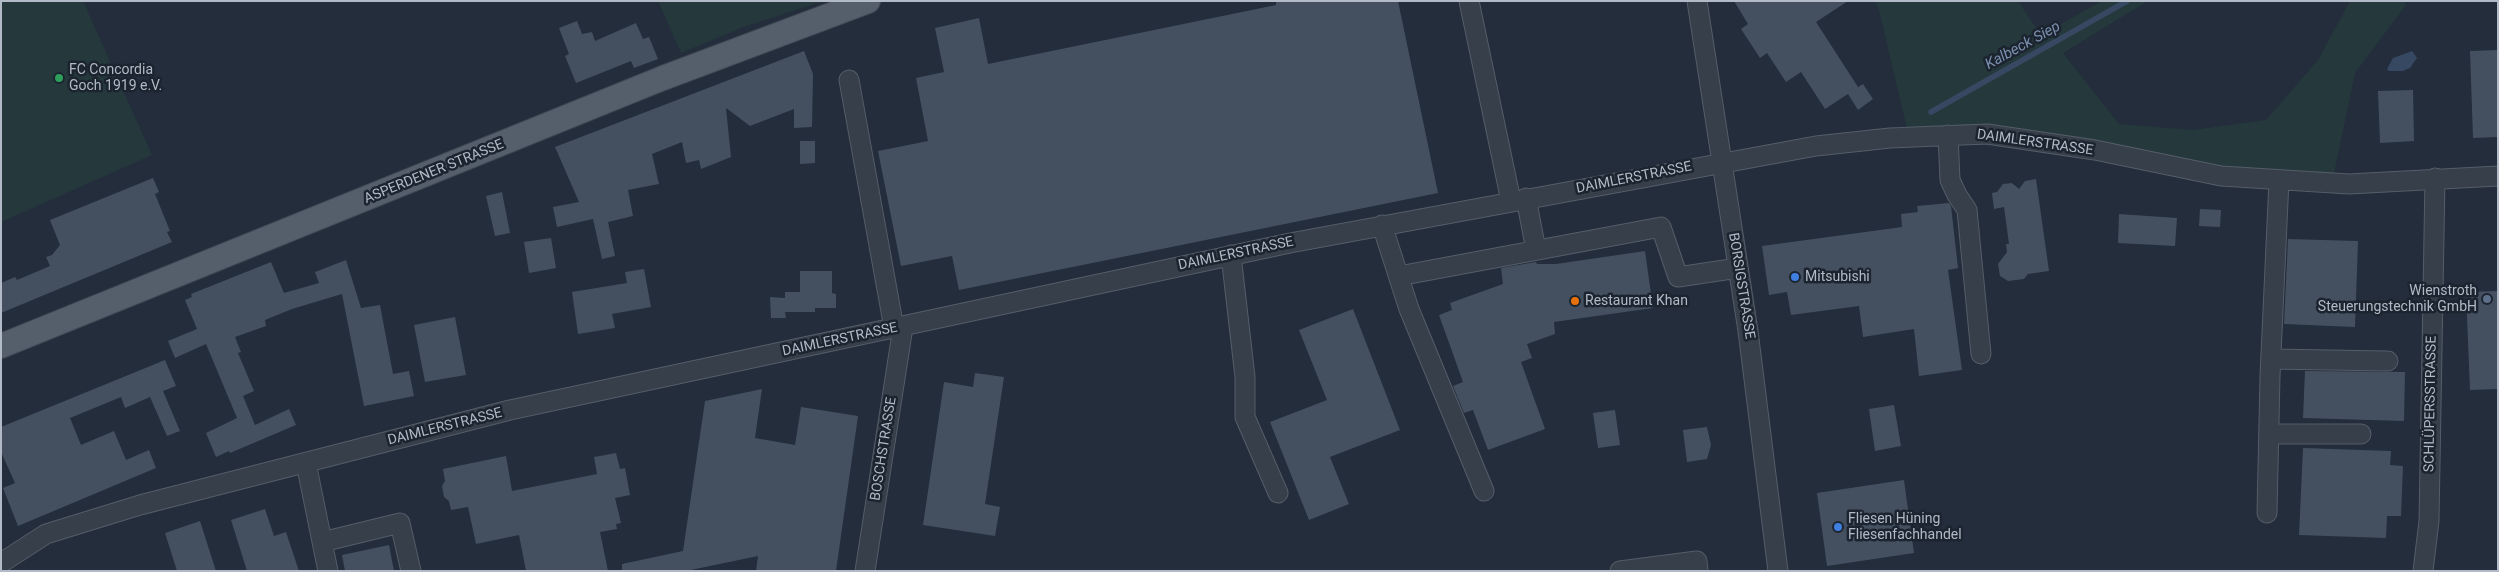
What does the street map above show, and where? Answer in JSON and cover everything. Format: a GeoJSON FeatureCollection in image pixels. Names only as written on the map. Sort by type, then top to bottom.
{"type":"FeatureCollection","features":[{"type":"Feature","properties":{"kind":"main road","name":"ASPERDENER STRASSE"},"geometry":{"type":"LineString","coordinates":[[1,346],[663,78],[868,1]]}},
{"type":"Feature","properties":{"kind":"street"},"geometry":{"type":"LineString","coordinates":[[1468,1],[1519,200],[1536,250]]}},
{"type":"Feature","properties":{"kind":"street","name":"BORSIGSTRASSE"},"geometry":{"type":"LineString","coordinates":[[1697,1],[1738,268],[1778,571]]}},
{"type":"Feature","properties":{"kind":"street","name":"BOSCHSTRASSE"},"geometry":{"type":"LineString","coordinates":[[849,80],[899,328],[865,571]]}},
{"type":"Feature","properties":{"kind":"street","name":"DAIMLERSTRASSE"},"geometry":{"type":"LineString","coordinates":[[1,563],[10,555],[46,534],[140,505],[510,410],[899,328],[1231,255],[1382,225],[1816,146],[1890,138],[1987,134],[2095,150],[2221,176],[2349,184],[2498,176]]}},
{"type":"Feature","properties":{"kind":"street"},"geometry":{"type":"LineString","coordinates":[[1948,135],[1950,180],[1956,195],[1967,210],[1982,354]]}},
{"type":"Feature","properties":{"kind":"street","name":"SCHLÜPERSSTRASSE"},"geometry":{"type":"LineString","coordinates":[[2424,571],[2429,521],[2435,178]]}},
{"type":"Feature","properties":{"kind":"street"},"geometry":{"type":"LineString","coordinates":[[2267,513],[2270,359],[2279,180]]}},
{"type":"Feature","properties":{"kind":"street"},"geometry":{"type":"LineString","coordinates":[[1382,225],[1410,309],[1484,491]]}},
{"type":"Feature","properties":{"kind":"street"},"geometry":{"type":"LineString","coordinates":[[1399,276],[1660,226],[1678,277],[1738,268]]}},
{"type":"Feature","properties":{"kind":"street"},"geometry":{"type":"LineString","coordinates":[[1231,255],[1244,377],[1245,417],[1278,493]]}},
{"type":"Feature","properties":{"kind":"street"},"geometry":{"type":"LineString","coordinates":[[2270,359],[2388,361]]}},
{"type":"Feature","properties":{"kind":"street"},"geometry":{"type":"LineString","coordinates":[[2269,434],[2361,434]]}},
{"type":"Feature","properties":{"kind":"street"},"geometry":{"type":"LineString","coordinates":[[306,463],[328,571]]}},
{"type":"Feature","properties":{"kind":"street"},"geometry":{"type":"LineString","coordinates":[[322,542],[400,523],[411,571]]}},
{"type":"Feature","properties":{"kind":"street"},"geometry":{"type":"LineString","coordinates":[[1620,571],[1697,561],[1698,571]]}},
{"type":"Feature","properties":{"kind":"green space","name":"FC Concordia Goch 1919 e.V."},"geometry":{"type":"Polygon","coordinates":[[[1,1],[83,1],[152,155],[1,222],[1,1]]]}},
{"type":"Feature","properties":{"kind":"green space"},"geometry":{"type":"Polygon","coordinates":[[[658,1],[824,1],[746,26],[681,53],[658,1]]]}},
{"type":"Feature","properties":{"kind":"green space"},"geometry":{"type":"Polygon","coordinates":[[[1875,1],[2018,1],[2041,35],[2102,1],[2148,1],[2063,53],[2119,124],[2193,130],[2266,120],[2318,60],[2350,1],[2404,1],[2406,5],[2355,73],[2332,183],[2067,146],[1909,137],[1879,10],[1875,1]]]}},
{"type":"Feature","properties":{"kind":"water"},"geometry":{"type":"Polygon","coordinates":[[[2412,51],[2417,58],[2410,68],[2403,71],[2389,71],[2387,69],[2393,58],[2412,51]]]}},
{"type":"Feature","properties":{"kind":"building"},"geometry":{"type":"Polygon","coordinates":[[[1276,1],[1398,1],[1438,193],[959,290],[952,256],[901,266],[878,151],[928,141],[916,78],[944,72],[935,28],[979,18],[988,64],[1276,5],[1276,1]]]}},
{"type":"Feature","properties":{"kind":"building"},"geometry":{"type":"Polygon","coordinates":[[[1734,1],[1848,1],[1816,22],[1858,87],[1863,84],[1873,99],[1858,110],[1848,94],[1825,109],[1801,72],[1786,82],[1767,53],[1760,58],[1741,29],[1748,24],[1734,1]]]}},
{"type":"Feature","properties":{"kind":"building"},"geometry":{"type":"Polygon","coordinates":[[[577,21],[582,34],[592,32],[595,41],[636,23],[643,39],[649,37],[658,59],[634,68],[631,61],[576,83],[565,56],[569,54],[559,28],[577,21]]]}},
{"type":"Feature","properties":{"kind":"building"},"geometry":{"type":"Polygon","coordinates":[[[2498,50],[2498,137],[2473,138],[2470,51],[2498,50]]]}},
{"type":"Feature","properties":{"kind":"building"},"geometry":{"type":"Polygon","coordinates":[[[804,51],[813,74],[812,127],[794,128],[794,109],[750,126],[726,108],[731,157],[701,169],[699,160],[686,163],[682,142],[652,154],[659,184],[628,190],[633,216],[608,222],[615,256],[602,259],[593,219],[557,227],[553,207],[579,202],[555,147],[804,51]]]}},
{"type":"Feature","properties":{"kind":"building"},"geometry":{"type":"Polygon","coordinates":[[[2413,90],[2414,141],[2380,143],[2378,91],[2413,90]]]}},
{"type":"Feature","properties":{"kind":"building"},"geometry":{"type":"Polygon","coordinates":[[[800,141],[815,141],[815,163],[800,164],[800,141]]]}},
{"type":"Feature","properties":{"kind":"building"},"geometry":{"type":"Polygon","coordinates":[[[153,178],[159,192],[155,194],[170,231],[167,232],[172,242],[1,313],[1,283],[15,277],[17,280],[50,266],[46,257],[52,255],[60,245],[50,220],[153,178]]]}},
{"type":"Feature","properties":{"kind":"building"},"geometry":{"type":"Polygon","coordinates":[[[2036,179],[2049,271],[2028,274],[2024,279],[2008,281],[2000,276],[1998,264],[2007,252],[2006,244],[2009,244],[2004,207],[1994,209],[1992,193],[1997,192],[2003,184],[2012,183],[2019,189],[2025,181],[2036,179]]]}},
{"type":"Feature","properties":{"kind":"building"},"geometry":{"type":"Polygon","coordinates":[[[502,192],[510,233],[495,236],[486,196],[502,192]]]}},
{"type":"Feature","properties":{"kind":"building"},"geometry":{"type":"Polygon","coordinates":[[[1949,203],[1951,206],[1958,268],[1948,270],[1962,370],[1919,376],[1914,329],[1863,337],[1859,306],[1791,315],[1787,292],[1769,295],[1762,246],[1902,227],[1901,214],[1918,212],[1917,206],[1949,203]]]}},
{"type":"Feature","properties":{"kind":"building"},"geometry":{"type":"Polygon","coordinates":[[[2200,209],[2221,210],[2220,227],[2199,226],[2200,209]]]}},
{"type":"Feature","properties":{"kind":"building"},"geometry":{"type":"Polygon","coordinates":[[[2119,214],[2177,218],[2175,246],[2118,243],[2119,214]]]}},
{"type":"Feature","properties":{"kind":"building"},"geometry":{"type":"Polygon","coordinates":[[[551,238],[556,268],[529,273],[524,242],[551,238]]]}},
{"type":"Feature","properties":{"kind":"building"},"geometry":{"type":"Polygon","coordinates":[[[2288,239],[2358,241],[2355,327],[2284,324],[2288,239]]]}},
{"type":"Feature","properties":{"kind":"building"},"geometry":{"type":"Polygon","coordinates":[[[1645,251],[1653,308],[1554,322],[1555,334],[1527,344],[1532,358],[1521,362],[1545,429],[1488,450],[1473,410],[1464,413],[1453,386],[1463,382],[1439,315],[1452,310],[1450,303],[1503,284],[1501,268],[1536,262],[1537,264],[1556,264],[1645,251]]]}},
{"type":"Feature","properties":{"kind":"building"},"geometry":{"type":"Polygon","coordinates":[[[346,260],[361,308],[380,305],[393,374],[409,371],[414,396],[364,406],[342,294],[292,309],[265,320],[266,326],[235,337],[241,352],[238,353],[254,391],[243,396],[255,425],[289,409],[296,425],[216,457],[206,433],[237,418],[206,344],[175,358],[168,341],[197,329],[185,300],[192,297],[191,294],[271,262],[284,293],[319,283],[315,272],[346,260]]]}},
{"type":"Feature","properties":{"kind":"building"},"geometry":{"type":"Polygon","coordinates":[[[644,269],[651,307],[612,314],[615,328],[578,334],[572,292],[627,283],[625,272],[644,269]]]}},
{"type":"Feature","properties":{"kind":"building"},"geometry":{"type":"Polygon","coordinates":[[[800,271],[832,271],[832,293],[836,294],[836,308],[815,308],[815,312],[785,312],[786,318],[771,318],[770,297],[785,298],[785,292],[800,292],[800,271]]]}},
{"type":"Feature","properties":{"kind":"building"},"geometry":{"type":"Polygon","coordinates":[[[2498,291],[2498,389],[2470,390],[2466,292],[2498,291]]]}},
{"type":"Feature","properties":{"kind":"building"},"geometry":{"type":"Polygon","coordinates":[[[1353,309],[1400,430],[1330,457],[1349,504],[1309,520],[1270,422],[1327,400],[1299,330],[1353,309]]]}},
{"type":"Feature","properties":{"kind":"building"},"geometry":{"type":"Polygon","coordinates":[[[455,317],[466,375],[425,382],[414,325],[455,317]]]}},
{"type":"Feature","properties":{"kind":"building"},"geometry":{"type":"Polygon","coordinates":[[[165,360],[176,386],[163,391],[180,431],[167,436],[150,397],[125,408],[121,397],[70,418],[81,445],[114,431],[126,460],[149,450],[156,468],[18,526],[3,488],[15,483],[1,452],[1,427],[165,360]]]}},
{"type":"Feature","properties":{"kind":"building"},"geometry":{"type":"Polygon","coordinates":[[[2305,371],[2405,372],[2404,421],[2303,418],[2305,371]]]}},
{"type":"Feature","properties":{"kind":"building"},"geometry":{"type":"Polygon","coordinates":[[[975,373],[1004,377],[985,504],[1000,507],[995,536],[923,525],[944,382],[973,387],[975,373]]]}},
{"type":"Feature","properties":{"kind":"building"},"geometry":{"type":"Polygon","coordinates":[[[762,389],[755,438],[795,445],[801,407],[858,416],[836,571],[756,571],[758,556],[686,571],[622,571],[622,564],[683,551],[705,401],[762,389]]]}},
{"type":"Feature","properties":{"kind":"building"},"geometry":{"type":"Polygon","coordinates":[[[1894,405],[1901,446],[1875,451],[1869,409],[1894,405]]]}},
{"type":"Feature","properties":{"kind":"building"},"geometry":{"type":"Polygon","coordinates":[[[1615,410],[1620,445],[1598,448],[1593,413],[1615,410]]]}},
{"type":"Feature","properties":{"kind":"building"},"geometry":{"type":"Polygon","coordinates":[[[1707,427],[1711,445],[1707,459],[1687,462],[1683,430],[1707,427]]]}},
{"type":"Feature","properties":{"kind":"building"},"geometry":{"type":"Polygon","coordinates":[[[2303,448],[2391,451],[2390,465],[2403,466],[2401,516],[2387,516],[2386,538],[2299,535],[2303,448]]]}},
{"type":"Feature","properties":{"kind":"building"},"geometry":{"type":"Polygon","coordinates":[[[616,453],[620,469],[625,468],[630,495],[615,498],[621,523],[616,524],[617,529],[600,532],[608,571],[526,571],[519,535],[476,544],[468,507],[451,510],[449,501],[444,497],[442,486],[445,481],[443,469],[506,456],[512,491],[597,474],[594,457],[616,453]]]}},
{"type":"Feature","properties":{"kind":"building"},"geometry":{"type":"Polygon","coordinates":[[[1904,480],[1914,553],[1827,566],[1817,493],[1904,480]]]}},
{"type":"Feature","properties":{"kind":"building"},"geometry":{"type":"Polygon","coordinates":[[[265,509],[274,536],[286,532],[299,571],[247,571],[231,520],[265,509]]]}},
{"type":"Feature","properties":{"kind":"building"},"geometry":{"type":"Polygon","coordinates":[[[200,521],[216,571],[177,571],[165,533],[200,521]]]}},
{"type":"Feature","properties":{"kind":"building"},"geometry":{"type":"Polygon","coordinates":[[[389,545],[394,571],[345,571],[342,555],[389,545]]]}},
{"type":"Feature","properties":{"kind":"waterway","name":"Kalbeck Siep"},"geometry":{"type":"LineString","coordinates":[[1931,112],[2127,1]]}},
{"type":"Feature","properties":{"kind":"place","name":"FC Concordia Goch 1919 e.V."},"geometry":{"type":"Point","coordinates":[59,78]}},
{"type":"Feature","properties":{"kind":"place","name":"Mitsubishi"},"geometry":{"type":"Point","coordinates":[1795,277]}},
{"type":"Feature","properties":{"kind":"place","name":"Wienstroth Steuerungstechnik GmbH"},"geometry":{"type":"Point","coordinates":[2487,299]}},
{"type":"Feature","properties":{"kind":"place","name":"Restaurant Khan"},"geometry":{"type":"Point","coordinates":[1575,301]}},
{"type":"Feature","properties":{"kind":"place","name":"Fliesen Hüning Fliesenfachhandel"},"geometry":{"type":"Point","coordinates":[1838,527]}}]}
